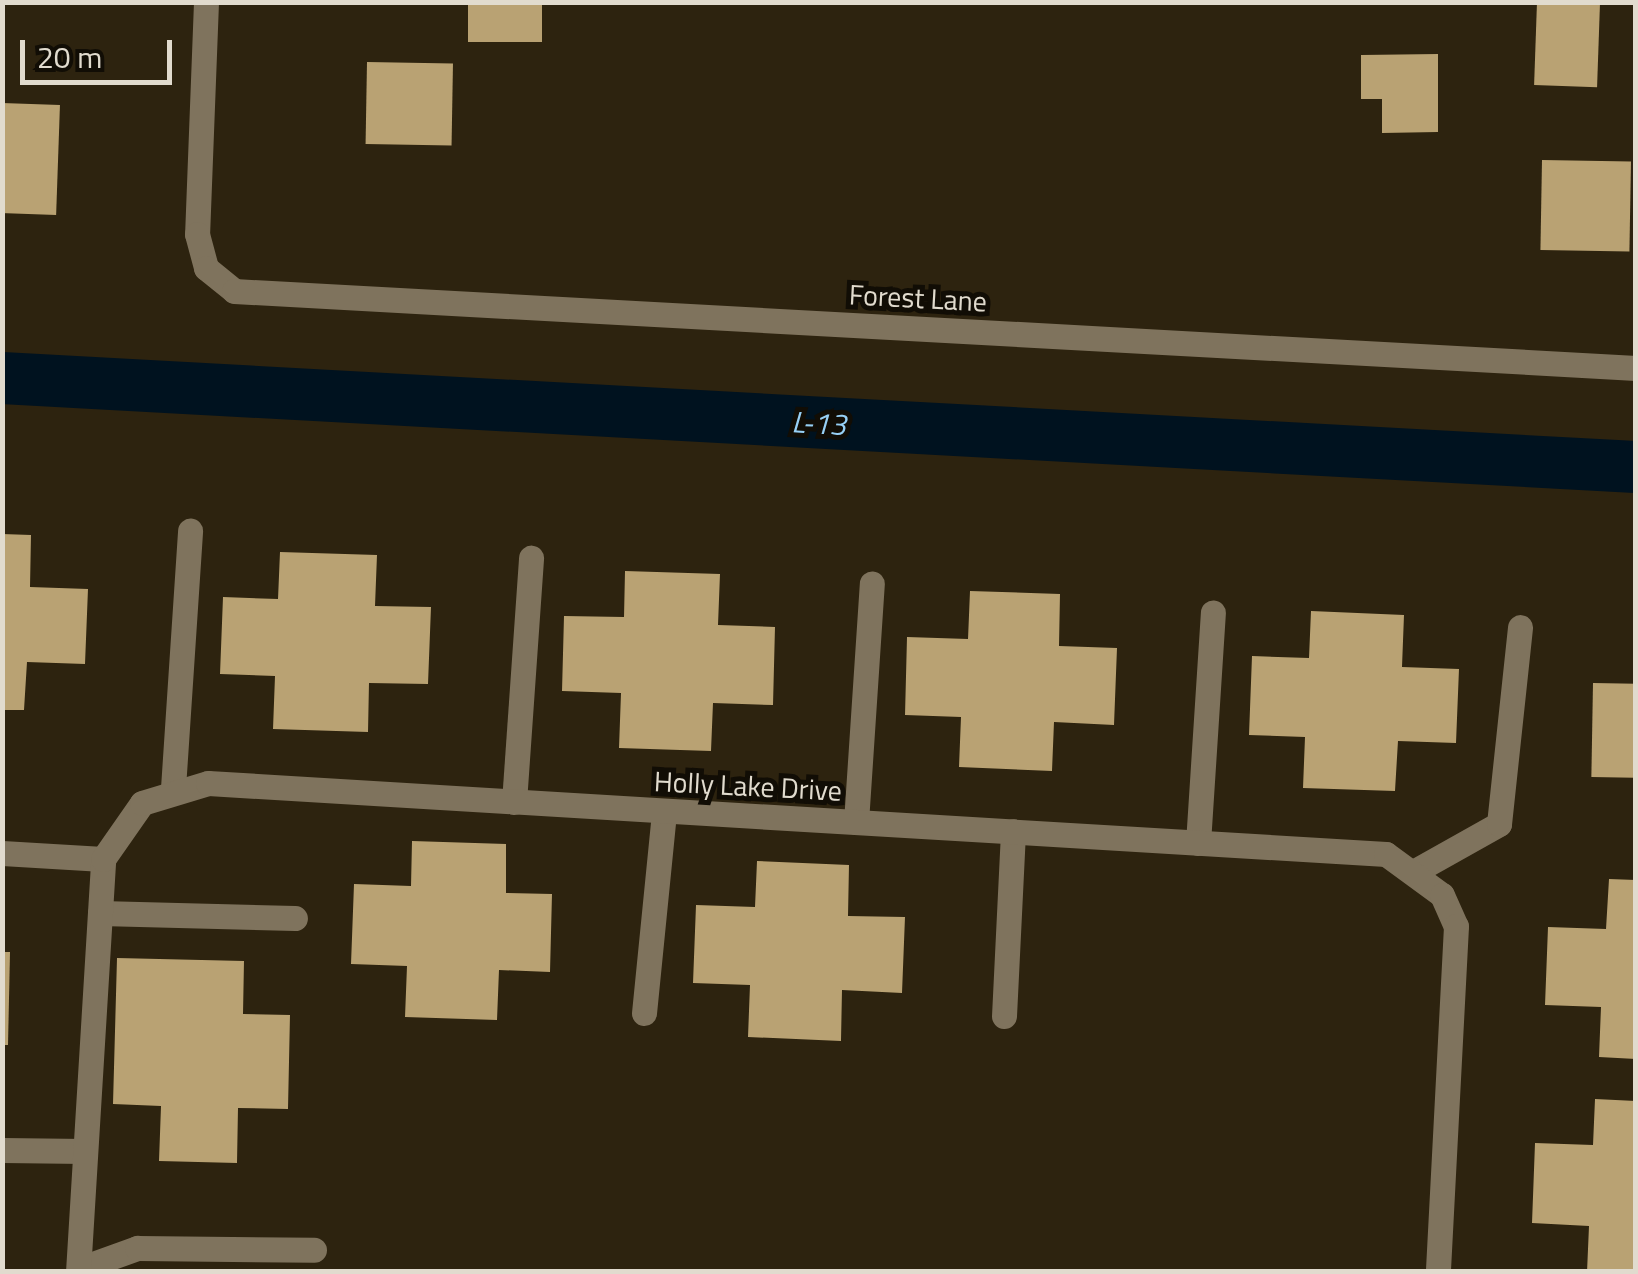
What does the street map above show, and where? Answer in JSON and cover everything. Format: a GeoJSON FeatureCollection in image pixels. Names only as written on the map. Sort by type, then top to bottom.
{"type":"FeatureCollection","features":[{"type":"Feature","properties":{"kind":"street","name":"Forest Lane"},"geometry":{"type":"LineString","coordinates":[[206,2],[197,234],[206,268],[234,290],[1636,368]]}},
{"type":"Feature","properties":{"kind":"street"},"geometry":{"type":"LineString","coordinates":[[190,531],[174,788],[130,815],[103,859],[78,1270],[137,1248],[314,1250]]}},
{"type":"Feature","properties":{"kind":"street"},"geometry":{"type":"LineString","coordinates":[[514,802],[531,558]]}},
{"type":"Feature","properties":{"kind":"street"},"geometry":{"type":"LineString","coordinates":[[856,822],[872,584]]}},
{"type":"Feature","properties":{"kind":"street"},"geometry":{"type":"LineString","coordinates":[[1198,843],[1213,612]]}},
{"type":"Feature","properties":{"kind":"street"},"geometry":{"type":"LineString","coordinates":[[1438,1272],[1460,961],[1442,895],[1417,870],[1499,824],[1520,628]]}},
{"type":"Feature","properties":{"kind":"street","name":"Holly Lake Drive"},"geometry":{"type":"LineString","coordinates":[[174,788],[514,802],[1386,854],[1417,870]]}},
{"type":"Feature","properties":{"kind":"street"},"geometry":{"type":"LineString","coordinates":[[644,1013],[664,811]]}},
{"type":"Feature","properties":{"kind":"street"},"geometry":{"type":"LineString","coordinates":[[1004,1016],[1014,831]]}},
{"type":"Feature","properties":{"kind":"street"},"geometry":{"type":"LineString","coordinates":[[2,853],[103,859]]}},
{"type":"Feature","properties":{"kind":"street"},"geometry":{"type":"LineString","coordinates":[[100,913],[295,918]]}},
{"type":"Feature","properties":{"kind":"street"},"geometry":{"type":"LineString","coordinates":[[2,1150],[85,1151]]}},
{"type":"Feature","properties":{"kind":"building"},"geometry":{"type":"Polygon","coordinates":[[[468,2],[542,2],[542,42],[468,42],[468,2]]]}},
{"type":"Feature","properties":{"kind":"building"},"geometry":{"type":"Polygon","coordinates":[[[1537,2],[1600,4],[1597,87],[1534,85],[1537,2]]]}},
{"type":"Feature","properties":{"kind":"building"},"geometry":{"type":"Polygon","coordinates":[[[1438,54],[1438,132],[1382,133],[1382,99],[1361,99],[1361,55],[1438,54]]]}},
{"type":"Feature","properties":{"kind":"building"},"geometry":{"type":"Polygon","coordinates":[[[367,62],[453,64],[452,145],[366,144],[367,62]]]}},
{"type":"Feature","properties":{"kind":"building"},"geometry":{"type":"Polygon","coordinates":[[[2,103],[60,105],[56,215],[2,213],[2,103]]]}},
{"type":"Feature","properties":{"kind":"building"},"geometry":{"type":"Polygon","coordinates":[[[1542,160],[1631,162],[1629,252],[1540,250],[1542,160]]]}},
{"type":"Feature","properties":{"kind":"building"},"geometry":{"type":"Polygon","coordinates":[[[2,534],[31,535],[30,587],[88,589],[85,664],[27,662],[24,710],[2,710],[2,534]]]}},
{"type":"Feature","properties":{"kind":"building"},"geometry":{"type":"Polygon","coordinates":[[[280,552],[377,555],[375,606],[431,607],[428,684],[369,683],[368,732],[273,729],[275,676],[220,674],[223,597],[278,599],[280,552]]]}},
{"type":"Feature","properties":{"kind":"building"},"geometry":{"type":"Polygon","coordinates":[[[625,571],[720,574],[718,625],[775,627],[773,705],[713,703],[711,751],[619,748],[621,693],[562,691],[564,616],[624,617],[625,571]]]}},
{"type":"Feature","properties":{"kind":"building"},"geometry":{"type":"Polygon","coordinates":[[[970,591],[1060,594],[1059,646],[1117,648],[1114,725],[1054,722],[1052,771],[959,767],[961,717],[905,715],[907,637],[968,639],[970,591]]]}},
{"type":"Feature","properties":{"kind":"building"},"geometry":{"type":"Polygon","coordinates":[[[1311,611],[1404,615],[1402,667],[1459,669],[1456,743],[1398,741],[1395,791],[1303,788],[1305,737],[1249,735],[1252,656],[1309,658],[1311,611]]]}},
{"type":"Feature","properties":{"kind":"building"},"geometry":{"type":"Polygon","coordinates":[[[1593,683],[1636,684],[1634,778],[1591,777],[1593,683]]]}},
{"type":"Feature","properties":{"kind":"building"},"geometry":{"type":"Polygon","coordinates":[[[412,841],[506,844],[506,893],[552,894],[550,972],[499,970],[497,1020],[405,1017],[407,966],[351,964],[354,884],[411,886],[412,841]]]}},
{"type":"Feature","properties":{"kind":"building"},"geometry":{"type":"Polygon","coordinates":[[[757,861],[849,865],[848,916],[905,917],[902,993],[842,990],[841,1041],[748,1037],[750,985],[693,983],[696,905],[755,907],[757,861]]]}},
{"type":"Feature","properties":{"kind":"building"},"geometry":{"type":"Polygon","coordinates":[[[1609,879],[1636,880],[1636,1059],[1599,1057],[1601,1007],[1545,1005],[1548,927],[1606,929],[1609,879]]]}},
{"type":"Feature","properties":{"kind":"building"},"geometry":{"type":"Polygon","coordinates":[[[2,952],[10,952],[8,1045],[2,1045],[2,952]]]}},
{"type":"Feature","properties":{"kind":"building"},"geometry":{"type":"Polygon","coordinates":[[[117,958],[244,961],[243,1014],[290,1015],[288,1109],[238,1108],[237,1163],[159,1161],[161,1106],[113,1104],[117,958]]]}},
{"type":"Feature","properties":{"kind":"building"},"geometry":{"type":"Polygon","coordinates":[[[1595,1099],[1636,1101],[1636,1272],[1587,1272],[1589,1226],[1532,1223],[1535,1143],[1593,1145],[1595,1099]]]}},
{"type":"Feature","properties":{"kind":"waterway","name":"L-13"},"geometry":{"type":"LineString","coordinates":[[2,378],[1636,467]]}}]}
